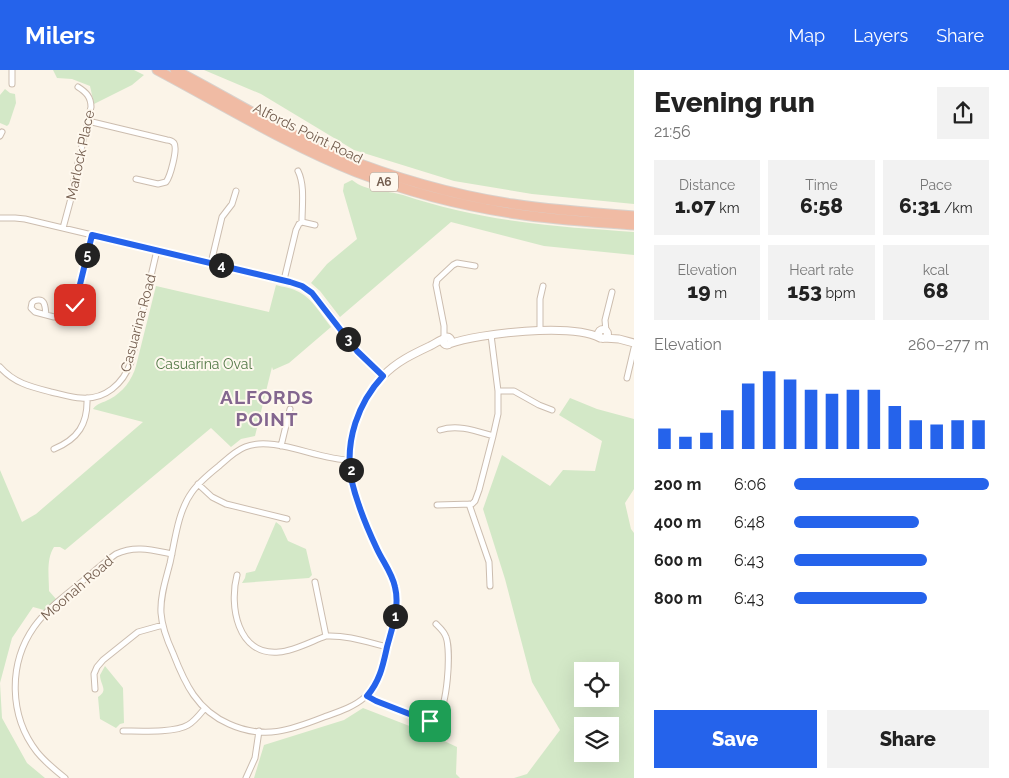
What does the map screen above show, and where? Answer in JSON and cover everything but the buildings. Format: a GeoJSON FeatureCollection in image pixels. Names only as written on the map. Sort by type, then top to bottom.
{"type":"FeatureCollection","features":[{"type":"Feature","properties":{"kind":"highway","name":"Alfords Point Road"},"geometry":{"type":"LineString","coordinates":[[157,70],[306,150],[349,169],[392,184],[445,200],[498,211],[545,218],[634,225]]}},
{"type":"Feature","properties":{"kind":"highway","name":"Alfords Point Road"},"geometry":{"type":"LineString","coordinates":[[176,70],[308,141],[401,178],[498,202],[538,208],[634,216]]}},
{"type":"Feature","properties":{"kind":"street"},"geometry":{"type":"LineString","coordinates":[[12,70],[12,84]]}},
{"type":"Feature","properties":{"kind":"street","name":"Marlock Place"},"geometry":{"type":"LineString","coordinates":[[63,228],[91,107],[91,100],[78,87]]}},
{"type":"Feature","properties":{"kind":"street"},"geometry":{"type":"LineString","coordinates":[[88,121],[167,140],[174,144],[175,152],[166,182],[158,184],[136,179]]}},
{"type":"Feature","properties":{"kind":"street"},"geometry":{"type":"LineString","coordinates":[[284,280],[296,230],[302,222],[302,191],[298,171]]}},
{"type":"Feature","properties":{"kind":"street"},"geometry":{"type":"LineString","coordinates":[[210,263],[222,217],[232,204],[236,191]]}},
{"type":"Feature","properties":{"kind":"street"},"geometry":{"type":"LineString","coordinates":[[0,218],[21,218],[298,284],[312,293],[357,351],[383,376]]}},
{"type":"Feature","properties":{"kind":"street"},"geometry":{"type":"LineString","coordinates":[[302,222],[315,226]]}},
{"type":"Feature","properties":{"kind":"street"},"geometry":{"type":"LineString","coordinates":[[46,315],[62,316],[75,305],[92,235]]}},
{"type":"Feature","properties":{"kind":"street","name":"Casuarina Road"},"geometry":{"type":"LineString","coordinates":[[0,367],[9,376],[26,385],[69,396],[87,398],[101,395],[110,390],[126,374],[157,250]]}},
{"type":"Feature","properties":{"kind":"street"},"geometry":{"type":"LineString","coordinates":[[447,340],[436,285],[437,280],[457,263],[475,266]]}},
{"type":"Feature","properties":{"kind":"street"},"geometry":{"type":"LineString","coordinates":[[540,331],[540,299],[543,286]]}},
{"type":"Feature","properties":{"kind":"street"},"geometry":{"type":"LineString","coordinates":[[603,333],[612,292]]}},
{"type":"Feature","properties":{"kind":"street"},"geometry":{"type":"LineString","coordinates":[[350,460],[262,443],[246,446],[232,454],[198,484],[188,497],[183,508],[162,598],[163,625],[168,642],[186,684],[205,708],[229,724],[242,729],[277,732],[296,727],[355,705],[367,696],[378,680],[397,602],[395,587],[377,550],[356,495],[351,477],[350,460],[353,430],[363,404],[373,387],[388,370],[408,356],[447,340],[540,331],[603,333],[634,342]]}},
{"type":"Feature","properties":{"kind":"street"},"geometry":{"type":"LineString","coordinates":[[437,505],[469,504],[475,501],[479,490],[498,414],[498,391],[491,336]]}},
{"type":"Feature","properties":{"kind":"street"},"geometry":{"type":"LineString","coordinates":[[627,378],[634,348]]}},
{"type":"Feature","properties":{"kind":"street"},"geometry":{"type":"LineString","coordinates":[[498,391],[514,391],[552,410]]}},
{"type":"Feature","properties":{"kind":"street"},"geometry":{"type":"LineString","coordinates":[[54,448],[67,442],[80,429],[86,415],[87,398]]}},
{"type":"Feature","properties":{"kind":"street"},"geometry":{"type":"LineString","coordinates":[[281,446],[290,408]]}},
{"type":"Feature","properties":{"kind":"street"},"geometry":{"type":"LineString","coordinates":[[440,430],[458,428],[493,436]]}},
{"type":"Feature","properties":{"kind":"street"},"geometry":{"type":"LineString","coordinates":[[198,484],[212,497],[226,504],[287,519]]}},
{"type":"Feature","properties":{"kind":"street"},"geometry":{"type":"LineString","coordinates":[[469,504],[489,562],[490,586]]}},
{"type":"Feature","properties":{"kind":"street","name":"Moonah Road"},"geometry":{"type":"LineString","coordinates":[[65,778],[49,766],[37,752],[27,736],[19,717],[16,704],[15,681],[18,662],[25,643],[45,613],[116,554],[136,548],[172,554]]}},
{"type":"Feature","properties":{"kind":"street"},"geometry":{"type":"LineString","coordinates":[[237,575],[235,586],[236,618],[246,639],[256,647],[268,652],[279,652],[326,636],[338,636],[387,647]]}},
{"type":"Feature","properties":{"kind":"street"},"geometry":{"type":"LineString","coordinates":[[315,582],[326,636]]}},
{"type":"Feature","properties":{"kind":"street"},"geometry":{"type":"LineString","coordinates":[[367,696],[425,720],[432,720],[437,717],[446,693],[448,646],[446,636],[436,624]]}},
{"type":"Feature","properties":{"kind":"street"},"geometry":{"type":"LineString","coordinates":[[94,689],[94,674],[103,660],[138,632],[163,625]]}},
{"type":"Feature","properties":{"kind":"street"},"geometry":{"type":"LineString","coordinates":[[123,731],[178,729],[194,721],[205,708]]}},
{"type":"Feature","properties":{"kind":"street"},"geometry":{"type":"LineString","coordinates":[[246,778],[255,758],[259,731]]}},
{"type":"Feature","properties":{"kind":"green space"},"geometry":{"type":"Polygon","coordinates":[[[53,70],[134,70],[144,75],[132,85],[94,104],[90,86],[72,79],[57,78],[53,70]]]}},
{"type":"Feature","properties":{"kind":"green space"},"geometry":{"type":"Polygon","coordinates":[[[204,70],[634,70],[634,204],[532,194],[454,181],[354,150],[261,94],[204,70]]]}},
{"type":"Feature","properties":{"kind":"green space"},"geometry":{"type":"Polygon","coordinates":[[[5,89],[15,94],[16,103],[7,126],[0,123],[0,95],[5,89]]]}},
{"type":"Feature","properties":{"kind":"green space"},"geometry":{"type":"Polygon","coordinates":[[[352,180],[370,189],[397,193],[487,217],[574,228],[634,232],[634,255],[544,246],[451,222],[340,317],[320,291],[311,283],[327,264],[357,239],[343,191],[344,184],[352,180]]]}},
{"type":"Feature","properties":{"kind":"green space","name":"Casuarina Oval"},"geometry":{"type":"Polygon","coordinates":[[[276,285],[304,295],[313,303],[331,327],[289,363],[273,370],[272,367],[255,436],[241,439],[231,447],[211,428],[65,550],[60,547],[54,547],[51,552],[48,574],[49,591],[56,599],[44,610],[33,607],[12,638],[0,683],[0,470],[22,522],[36,514],[143,422],[93,409],[98,404],[119,393],[132,376],[156,286],[269,312],[276,285]]]}},
{"type":"Feature","properties":{"kind":"green space"},"geometry":{"type":"Polygon","coordinates":[[[570,398],[597,409],[634,419],[634,489],[625,503],[631,529],[634,533],[634,778],[514,778],[527,774],[560,730],[532,682],[505,579],[483,509],[502,455],[550,486],[563,470],[595,471],[602,441],[559,415],[570,398]]]}},
{"type":"Feature","properties":{"kind":"green space"},"geometry":{"type":"Polygon","coordinates":[[[276,522],[281,526],[288,541],[306,549],[312,575],[309,578],[242,583],[246,573],[255,571],[276,522]]]}},
{"type":"Feature","properties":{"kind":"green space"},"geometry":{"type":"Polygon","coordinates":[[[105,666],[123,688],[124,723],[116,728],[100,719],[98,697],[103,690],[100,675],[105,666]]]}},
{"type":"Feature","properties":{"kind":"green space"},"geometry":{"type":"Polygon","coordinates":[[[0,683],[2,718],[27,763],[45,778],[0,778],[0,683]]]}},
{"type":"Feature","properties":{"kind":"green space"},"geometry":{"type":"Polygon","coordinates":[[[363,708],[425,732],[457,747],[456,774],[460,778],[254,778],[264,745],[344,720],[363,708]]]}},
{"type":"Feature","properties":{"kind":"district","name":"ALFORDS POINT"},"geometry":{"type":"Point","coordinates":[267,408]}},
{"type":"Feature","properties":{"kind":"route"},"geometry":{"type":"LineString","coordinates":[[75,305],[92,235],[298,284],[316,296],[357,351],[383,376],[373,387],[363,404],[353,430],[350,449],[351,477],[356,495],[377,550],[393,581],[397,602],[381,674],[376,685],[367,696],[430,721]]}}]}
